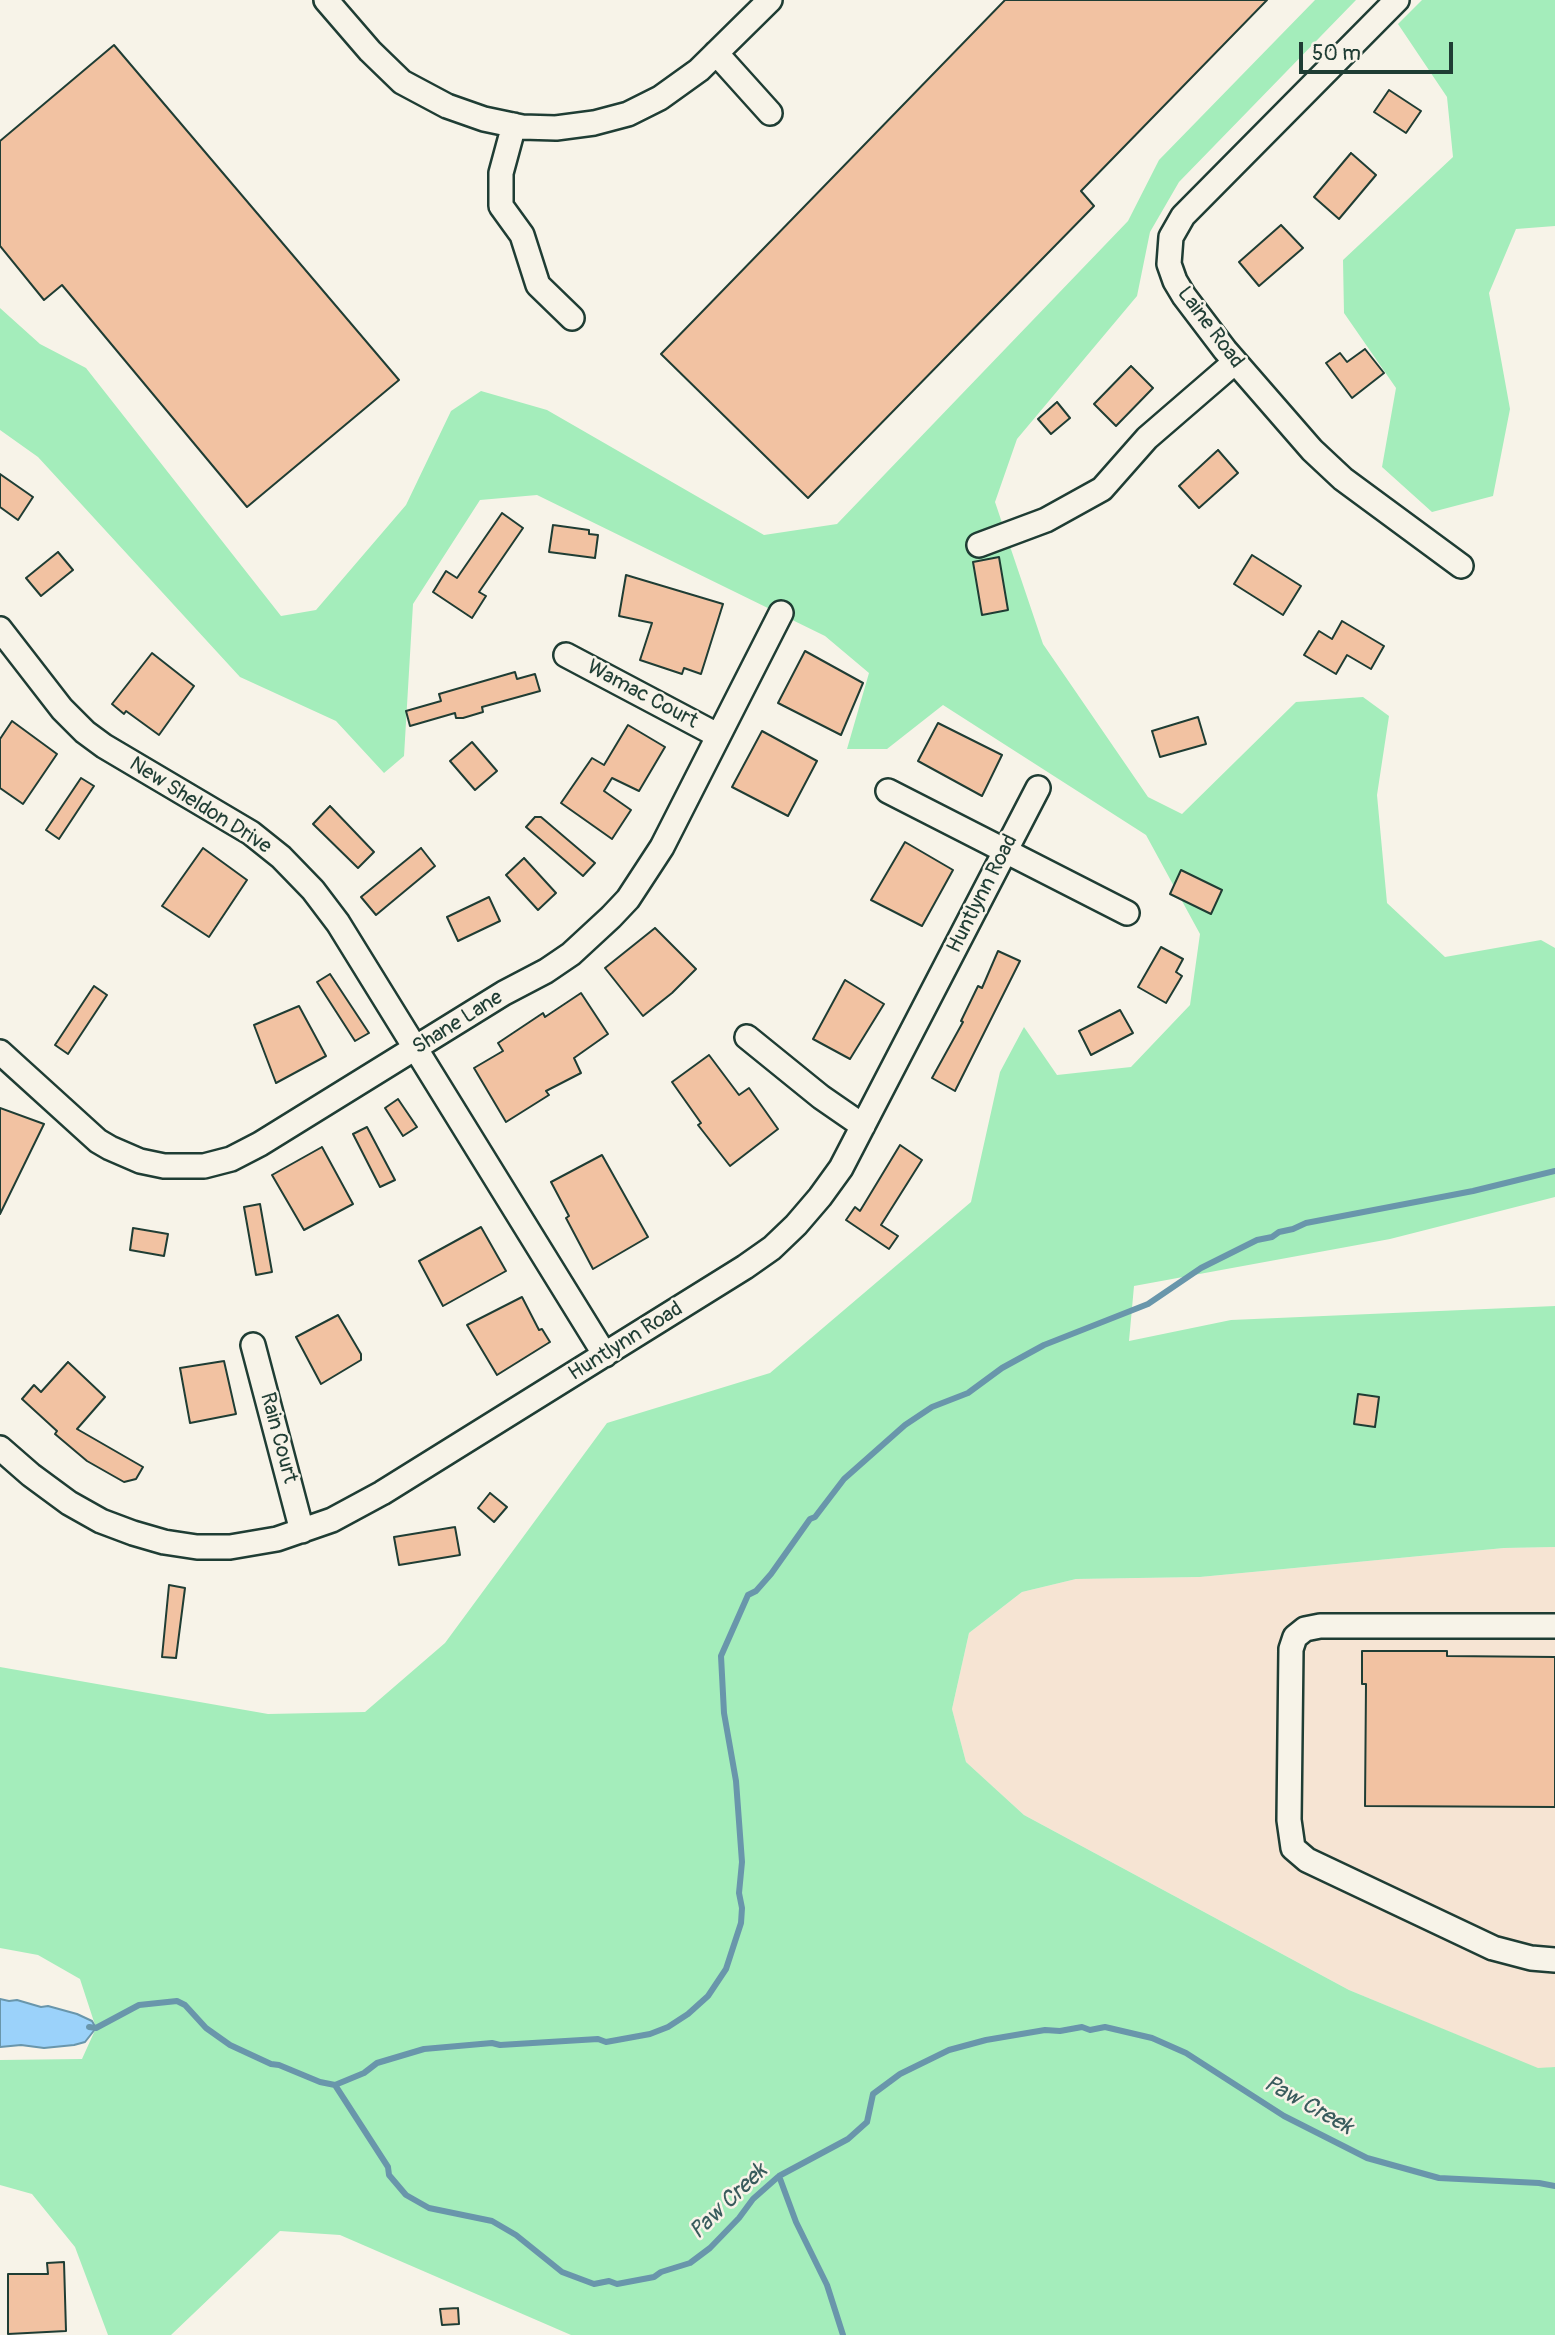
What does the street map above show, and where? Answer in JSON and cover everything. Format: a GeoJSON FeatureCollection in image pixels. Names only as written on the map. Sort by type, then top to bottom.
{"type":"FeatureCollection","features":[{"type":"Feature","properties":{"kind":"street"},"geometry":{"type":"LineString","coordinates":[[326,0],[370,51],[402,82],[447,106],[484,119],[513,125],[556,128],[594,123],[628,114],[660,98],[699,70],[770,0]]}},
{"type":"Feature","properties":{"kind":"street","name":"Laine Road"},"geometry":{"type":"LineString","coordinates":[[1397,0],[1178,223],[1171,237],[1169,264],[1175,281],[1235,362],[1288,425],[1343,479],[1461,566]]}},
{"type":"Feature","properties":{"kind":"street"},"geometry":{"type":"LineString","coordinates":[[716,53],[770,113]]}},
{"type":"Feature","properties":{"kind":"street"},"geometry":{"type":"LineString","coordinates":[[513,125],[501,173],[500,206],[522,235],[538,285],[572,318]]}},
{"type":"Feature","properties":{"kind":"street"},"geometry":{"type":"LineString","coordinates":[[979,545],[1046,520],[1102,489],[1147,438],[1235,362]]}},
{"type":"Feature","properties":{"kind":"street","name":"Shane Lane"},"geometry":{"type":"LineString","coordinates":[[0,1052],[60,1108],[110,1148],[140,1161],[188,1168],[231,1160],[260,1144],[504,993],[546,971],[571,954],[611,918],[628,898],[662,847],[717,734],[781,613]]}},
{"type":"Feature","properties":{"kind":"street","name":"New Sheldon Drive"},"geometry":{"type":"LineString","coordinates":[[0,629],[47,691],[85,732],[251,833],[289,865],[313,890],[338,923],[605,1356]]}},
{"type":"Feature","properties":{"kind":"street","name":"Wamac Court"},"geometry":{"type":"LineString","coordinates":[[566,655],[717,734]]}},
{"type":"Feature","properties":{"kind":"street","name":"Huntlynn Road"},"geometry":{"type":"LineString","coordinates":[[0,1448],[31,1475],[90,1515],[132,1533],[164,1542],[197,1547],[230,1547],[277,1539],[332,1520],[382,1493],[605,1356],[772,1248],[820,1197],[841,1168],[1038,788]]}},
{"type":"Feature","properties":{"kind":"street"},"geometry":{"type":"LineString","coordinates":[[888,791],[1127,913]]}},
{"type":"Feature","properties":{"kind":"street"},"geometry":{"type":"LineString","coordinates":[[747,1037],[821,1097],[863,1126]]}},
{"type":"Feature","properties":{"kind":"street","name":"Rain Court"},"geometry":{"type":"LineString","coordinates":[[253,1345],[302,1531]]}},
{"type":"Feature","properties":{"kind":"street"},"geometry":{"type":"LineString","coordinates":[[1555,1626],[1320,1626],[1305,1629],[1296,1637],[1291,1649],[1289,1820],[1293,1848],[1307,1860],[1493,1948],[1531,1958],[1555,1960]]}},
{"type":"Feature","properties":{"kind":"shaded area"},"geometry":{"type":"Polygon","coordinates":[[[1555,1547],[1555,2067],[1538,2069],[1349,1990],[1024,1815],[966,1762],[952,1709],[969,1633],[1022,1592],[1076,1579],[1200,1577],[1504,1548],[1555,1547]]]}},
{"type":"Feature","properties":{"kind":"green space"},"geometry":{"type":"Polygon","coordinates":[[[1315,0],[1356,0],[1179,182],[1150,232],[1137,296],[1017,439],[995,502],[1043,644],[1148,797],[1182,814],[1296,702],[1363,697],[1389,716],[1377,795],[1387,903],[1445,957],[1541,940],[1555,948],[1555,1197],[1390,1239],[1134,1286],[1129,1341],[1231,1320],[1555,1306],[1555,1547],[1504,1548],[1200,1577],[1076,1579],[1022,1592],[969,1633],[952,1709],[966,1762],[1024,1815],[1349,1990],[1538,2068],[1555,2067],[1555,2335],[571,2335],[340,2235],[280,2231],[171,2335],[108,2335],[75,2247],[32,2194],[0,2185],[0,2060],[82,2059],[96,2028],[80,1979],[38,1955],[0,1948],[0,1667],[268,1714],[365,1712],[445,1643],[607,1423],[770,1373],[971,1202],[1000,1072],[1024,1027],[1057,1075],[1131,1067],[1190,1005],[1200,934],[1146,835],[943,705],[887,749],[847,749],[869,673],[825,636],[537,495],[480,500],[413,604],[404,756],[384,773],[336,721],[240,677],[38,457],[0,430],[0,308],[40,344],[86,368],[281,616],[316,610],[406,505],[451,411],[481,391],[547,410],[764,535],[837,524],[1128,221],[1159,160],[1315,0]]]}},
{"type":"Feature","properties":{"kind":"green space"},"geometry":{"type":"Polygon","coordinates":[[[1422,0],[1555,0],[1555,226],[1516,229],[1489,293],[1510,409],[1493,496],[1432,512],[1382,467],[1396,388],[1344,313],[1343,260],[1453,157],[1447,97],[1398,24],[1422,0]]]}},
{"type":"Feature","properties":{"kind":"water"},"geometry":{"type":"Polygon","coordinates":[[[0,1999],[48,2006],[77,2014],[92,2021],[96,2028],[85,2042],[74,2045],[44,2048],[21,2045],[0,2047],[0,1999]]]}},
{"type":"Feature","properties":{"kind":"building"},"geometry":{"type":"Polygon","coordinates":[[[1005,0],[1267,0],[1081,191],[1094,206],[808,498],[661,354],[1005,0]]]}},
{"type":"Feature","properties":{"kind":"building"},"geometry":{"type":"Polygon","coordinates":[[[114,45],[399,380],[247,507],[62,285],[44,300],[0,246],[0,141],[114,45]]]}},
{"type":"Feature","properties":{"kind":"building"},"geometry":{"type":"Polygon","coordinates":[[[1389,90],[1421,111],[1406,133],[1374,112],[1389,90]]]}},
{"type":"Feature","properties":{"kind":"building"},"geometry":{"type":"Polygon","coordinates":[[[1351,153],[1376,175],[1339,219],[1314,197],[1351,153]]]}},
{"type":"Feature","properties":{"kind":"building"},"geometry":{"type":"Polygon","coordinates":[[[1281,225],[1303,248],[1259,286],[1239,262],[1281,225]]]}},
{"type":"Feature","properties":{"kind":"building"},"geometry":{"type":"Polygon","coordinates":[[[1365,349],[1384,373],[1352,398],[1326,363],[1340,353],[1347,362],[1365,349]]]}},
{"type":"Feature","properties":{"kind":"building"},"geometry":{"type":"Polygon","coordinates":[[[1131,366],[1153,388],[1116,426],[1094,404],[1131,366]]]}},
{"type":"Feature","properties":{"kind":"building"},"geometry":{"type":"Polygon","coordinates":[[[1057,402],[1070,418],[1051,434],[1038,419],[1057,402]]]}},
{"type":"Feature","properties":{"kind":"building"},"geometry":{"type":"Polygon","coordinates":[[[1218,450],[1238,473],[1199,508],[1179,486],[1218,450]]]}},
{"type":"Feature","properties":{"kind":"building"},"geometry":{"type":"Polygon","coordinates":[[[0,474],[33,497],[18,520],[0,507],[0,474]]]}},
{"type":"Feature","properties":{"kind":"building"},"geometry":{"type":"Polygon","coordinates":[[[502,513],[523,528],[479,592],[486,596],[472,618],[433,592],[446,571],[457,578],[502,513]]]}},
{"type":"Feature","properties":{"kind":"building"},"geometry":{"type":"Polygon","coordinates":[[[553,525],[589,530],[589,534],[598,535],[595,558],[549,552],[553,525]]]}},
{"type":"Feature","properties":{"kind":"building"},"geometry":{"type":"Polygon","coordinates":[[[58,552],[73,570],[41,596],[26,578],[58,552]]]}},
{"type":"Feature","properties":{"kind":"building"},"geometry":{"type":"Polygon","coordinates":[[[1252,555],[1301,586],[1283,615],[1234,584],[1252,555]]]}},
{"type":"Feature","properties":{"kind":"building"},"geometry":{"type":"Polygon","coordinates":[[[999,557],[1008,610],[982,615],[973,562],[999,557]]]}},
{"type":"Feature","properties":{"kind":"building"},"geometry":{"type":"Polygon","coordinates":[[[626,575],[723,604],[701,674],[684,668],[682,674],[640,660],[652,623],[619,616],[626,575]]]}},
{"type":"Feature","properties":{"kind":"building"},"geometry":{"type":"Polygon","coordinates":[[[1342,621],[1384,646],[1371,669],[1347,655],[1336,674],[1304,655],[1319,631],[1332,639],[1342,621]]]}},
{"type":"Feature","properties":{"kind":"building"},"geometry":{"type":"Polygon","coordinates":[[[805,651],[863,683],[841,735],[778,703],[805,651]]]}},
{"type":"Feature","properties":{"kind":"building"},"geometry":{"type":"Polygon","coordinates":[[[152,653],[194,686],[159,735],[112,704],[152,653]]]}},
{"type":"Feature","properties":{"kind":"building"},"geometry":{"type":"Polygon","coordinates":[[[515,672],[517,679],[535,674],[540,691],[482,707],[483,712],[463,718],[456,718],[455,713],[410,726],[406,711],[441,701],[439,694],[515,672]]]}},
{"type":"Feature","properties":{"kind":"building"},"geometry":{"type":"Polygon","coordinates":[[[1198,717],[1206,744],[1160,757],[1152,731],[1198,717]]]}},
{"type":"Feature","properties":{"kind":"building"},"geometry":{"type":"Polygon","coordinates":[[[12,721],[57,754],[23,804],[0,788],[0,739],[12,721]]]}},
{"type":"Feature","properties":{"kind":"building"},"geometry":{"type":"Polygon","coordinates":[[[938,723],[1002,755],[982,796],[918,761],[938,723]]]}},
{"type":"Feature","properties":{"kind":"building"},"geometry":{"type":"Polygon","coordinates":[[[628,725],[665,747],[639,791],[612,778],[604,791],[631,810],[612,839],[561,803],[592,758],[604,765],[628,725]]]}},
{"type":"Feature","properties":{"kind":"building"},"geometry":{"type":"Polygon","coordinates":[[[762,731],[817,761],[788,816],[732,787],[762,731]]]}},
{"type":"Feature","properties":{"kind":"building"},"geometry":{"type":"Polygon","coordinates":[[[472,742],[497,771],[475,790],[450,761],[472,742]]]}},
{"type":"Feature","properties":{"kind":"building"},"geometry":{"type":"Polygon","coordinates":[[[81,778],[94,786],[59,839],[46,830],[81,778]]]}},
{"type":"Feature","properties":{"kind":"building"},"geometry":{"type":"Polygon","coordinates":[[[330,806],[374,852],[358,868],[313,824],[330,806]]]}},
{"type":"Feature","properties":{"kind":"building"},"geometry":{"type":"Polygon","coordinates":[[[535,817],[541,817],[595,863],[583,876],[526,827],[535,817]]]}},
{"type":"Feature","properties":{"kind":"building"},"geometry":{"type":"Polygon","coordinates":[[[905,842],[953,870],[922,926],[871,900],[905,842]]]}},
{"type":"Feature","properties":{"kind":"building"},"geometry":{"type":"Polygon","coordinates":[[[203,848],[247,880],[209,937],[162,906],[203,848]]]}},
{"type":"Feature","properties":{"kind":"building"},"geometry":{"type":"Polygon","coordinates":[[[421,848],[435,866],[376,915],[361,897],[421,848]]]}},
{"type":"Feature","properties":{"kind":"building"},"geometry":{"type":"Polygon","coordinates":[[[524,858],[556,893],[538,910],[506,875],[524,858]]]}},
{"type":"Feature","properties":{"kind":"building"},"geometry":{"type":"Polygon","coordinates":[[[1181,870],[1222,890],[1211,914],[1170,894],[1181,870]]]}},
{"type":"Feature","properties":{"kind":"building"},"geometry":{"type":"Polygon","coordinates":[[[489,897],[500,921],[458,941],[447,917],[489,897]]]}},
{"type":"Feature","properties":{"kind":"building"},"geometry":{"type":"Polygon","coordinates":[[[655,928],[696,969],[643,1016],[605,968],[655,928]]]}},
{"type":"Feature","properties":{"kind":"building"},"geometry":{"type":"Polygon","coordinates":[[[1161,947],[1183,959],[1176,972],[1182,976],[1166,1003],[1138,987],[1161,947]]]}},
{"type":"Feature","properties":{"kind":"building"},"geometry":{"type":"Polygon","coordinates":[[[998,951],[1020,961],[955,1091],[932,1078],[963,1022],[961,1021],[978,986],[982,988],[998,951]]]}},
{"type":"Feature","properties":{"kind":"building"},"geometry":{"type":"Polygon","coordinates":[[[330,974],[369,1033],[355,1041],[317,982],[330,974]]]}},
{"type":"Feature","properties":{"kind":"building"},"geometry":{"type":"Polygon","coordinates":[[[845,980],[884,1004],[850,1059],[813,1039],[845,980]]]}},
{"type":"Feature","properties":{"kind":"building"},"geometry":{"type":"Polygon","coordinates":[[[94,986],[107,995],[68,1054],[55,1045],[94,986]]]}},
{"type":"Feature","properties":{"kind":"building"},"geometry":{"type":"Polygon","coordinates":[[[581,993],[608,1034],[574,1058],[581,1073],[546,1091],[549,1095],[506,1122],[474,1068],[503,1051],[498,1043],[543,1013],[545,1017],[581,993]]]}},
{"type":"Feature","properties":{"kind":"building"},"geometry":{"type":"Polygon","coordinates":[[[299,1006],[326,1056],[276,1083],[254,1025],[299,1006]]]}},
{"type":"Feature","properties":{"kind":"building"},"geometry":{"type":"Polygon","coordinates":[[[1120,1010],[1133,1033],[1091,1055],[1079,1031],[1120,1010]]]}},
{"type":"Feature","properties":{"kind":"building"},"geometry":{"type":"Polygon","coordinates":[[[709,1055],[739,1095],[749,1088],[778,1129],[730,1166],[698,1125],[701,1123],[672,1082],[709,1055]]]}},
{"type":"Feature","properties":{"kind":"building"},"geometry":{"type":"Polygon","coordinates":[[[398,1099],[417,1127],[403,1136],[385,1108],[398,1099]]]}},
{"type":"Feature","properties":{"kind":"building"},"geometry":{"type":"Polygon","coordinates":[[[0,1108],[44,1124],[0,1214],[0,1108]]]}},
{"type":"Feature","properties":{"kind":"building"},"geometry":{"type":"Polygon","coordinates":[[[367,1127],[395,1180],[380,1187],[353,1134],[367,1127]]]}},
{"type":"Feature","properties":{"kind":"building"},"geometry":{"type":"Polygon","coordinates":[[[900,1145],[922,1160],[881,1225],[898,1236],[889,1249],[846,1220],[855,1207],[860,1211],[900,1145]]]}},
{"type":"Feature","properties":{"kind":"building"},"geometry":{"type":"Polygon","coordinates":[[[322,1147],[353,1204],[304,1230],[272,1175],[322,1147]]]}},
{"type":"Feature","properties":{"kind":"building"},"geometry":{"type":"Polygon","coordinates":[[[602,1155],[648,1237],[593,1269],[566,1218],[569,1216],[551,1182],[602,1155]]]}},
{"type":"Feature","properties":{"kind":"building"},"geometry":{"type":"Polygon","coordinates":[[[260,1204],[272,1272],[256,1275],[244,1207],[260,1204]]]}},
{"type":"Feature","properties":{"kind":"building"},"geometry":{"type":"Polygon","coordinates":[[[481,1227],[506,1271],[443,1306],[419,1261],[481,1227]]]}},
{"type":"Feature","properties":{"kind":"building"},"geometry":{"type":"Polygon","coordinates":[[[133,1228],[168,1234],[164,1256],[130,1250],[133,1228]]]}},
{"type":"Feature","properties":{"kind":"building"},"geometry":{"type":"Polygon","coordinates":[[[522,1297],[539,1330],[542,1329],[550,1342],[497,1375],[467,1325],[522,1297]]]}},
{"type":"Feature","properties":{"kind":"building"},"geometry":{"type":"Polygon","coordinates":[[[338,1315],[361,1354],[361,1360],[321,1384],[296,1337],[338,1315]]]}},
{"type":"Feature","properties":{"kind":"building"},"geometry":{"type":"Polygon","coordinates":[[[224,1361],[236,1414],[190,1423],[180,1368],[224,1361]]]}},
{"type":"Feature","properties":{"kind":"building"},"geometry":{"type":"Polygon","coordinates":[[[68,1362],[105,1397],[77,1429],[143,1467],[136,1479],[124,1482],[87,1461],[55,1434],[57,1431],[22,1399],[34,1385],[41,1392],[68,1362]]]}},
{"type":"Feature","properties":{"kind":"building"},"geometry":{"type":"Polygon","coordinates":[[[1358,1394],[1379,1397],[1375,1427],[1354,1424],[1358,1394]]]}},
{"type":"Feature","properties":{"kind":"building"},"geometry":{"type":"Polygon","coordinates":[[[490,1493],[507,1507],[494,1522],[478,1508],[490,1493]]]}},
{"type":"Feature","properties":{"kind":"building"},"geometry":{"type":"Polygon","coordinates":[[[455,1527],[460,1555],[399,1565],[394,1537],[455,1527]]]}},
{"type":"Feature","properties":{"kind":"building"},"geometry":{"type":"Polygon","coordinates":[[[169,1585],[185,1588],[176,1658],[162,1657],[169,1585]]]}},
{"type":"Feature","properties":{"kind":"building"},"geometry":{"type":"Polygon","coordinates":[[[1362,1651],[1447,1651],[1447,1656],[1555,1657],[1555,1807],[1365,1806],[1366,1684],[1362,1684],[1362,1651]]]}},
{"type":"Feature","properties":{"kind":"building"},"geometry":{"type":"Polygon","coordinates":[[[64,2262],[66,2331],[8,2334],[8,2274],[48,2274],[47,2263],[64,2262]]]}},
{"type":"Feature","properties":{"kind":"building"},"geometry":{"type":"Polygon","coordinates":[[[458,2308],[459,2324],[442,2325],[440,2309],[458,2308]]]}},
{"type":"Feature","properties":{"kind":"waterway"},"geometry":{"type":"LineString","coordinates":[[335,2085],[364,2073],[377,2063],[424,2049],[492,2043],[500,2045],[598,2039],[606,2042],[650,2034],[668,2027],[688,2014],[708,1996],[726,1969],[741,1923],[742,1908],[739,1893],[742,1862],[736,1781],[724,1713],[721,1656],[748,1595],[756,1591],[771,1574],[810,1519],[815,1517],[844,1479],[905,1425],[932,1407],[968,1393],[1002,1368],[1044,1345],[1148,1304],[1201,1268],[1257,1240],[1306,1223],[1473,1191],[1555,1171]]}},
{"type":"Feature","properties":{"kind":"waterway","name":"Paw Creek"},"geometry":{"type":"LineString","coordinates":[[89,2027],[96,2028],[139,2005],[177,2001],[185,2005],[206,2028],[230,2045],[271,2064],[335,2085],[388,2167],[389,2175],[406,2195],[429,2208],[492,2221],[516,2235],[562,2272],[594,2284],[609,2281],[617,2284],[654,2277],[661,2272],[690,2263],[710,2248],[753,2199],[779,2176],[848,2139],[867,2122],[873,2094],[900,2074],[949,2050],[986,2040],[1045,2030],[1060,2031],[1082,2027],[1090,2030],[1105,2027],[1152,2038],[1186,2053],[1284,2116],[1367,2158],[1439,2178],[1555,2186]]}},
{"type":"Feature","properties":{"kind":"waterway"},"geometry":{"type":"LineString","coordinates":[[779,2176],[796,2222],[827,2285],[843,2335]]}}]}
